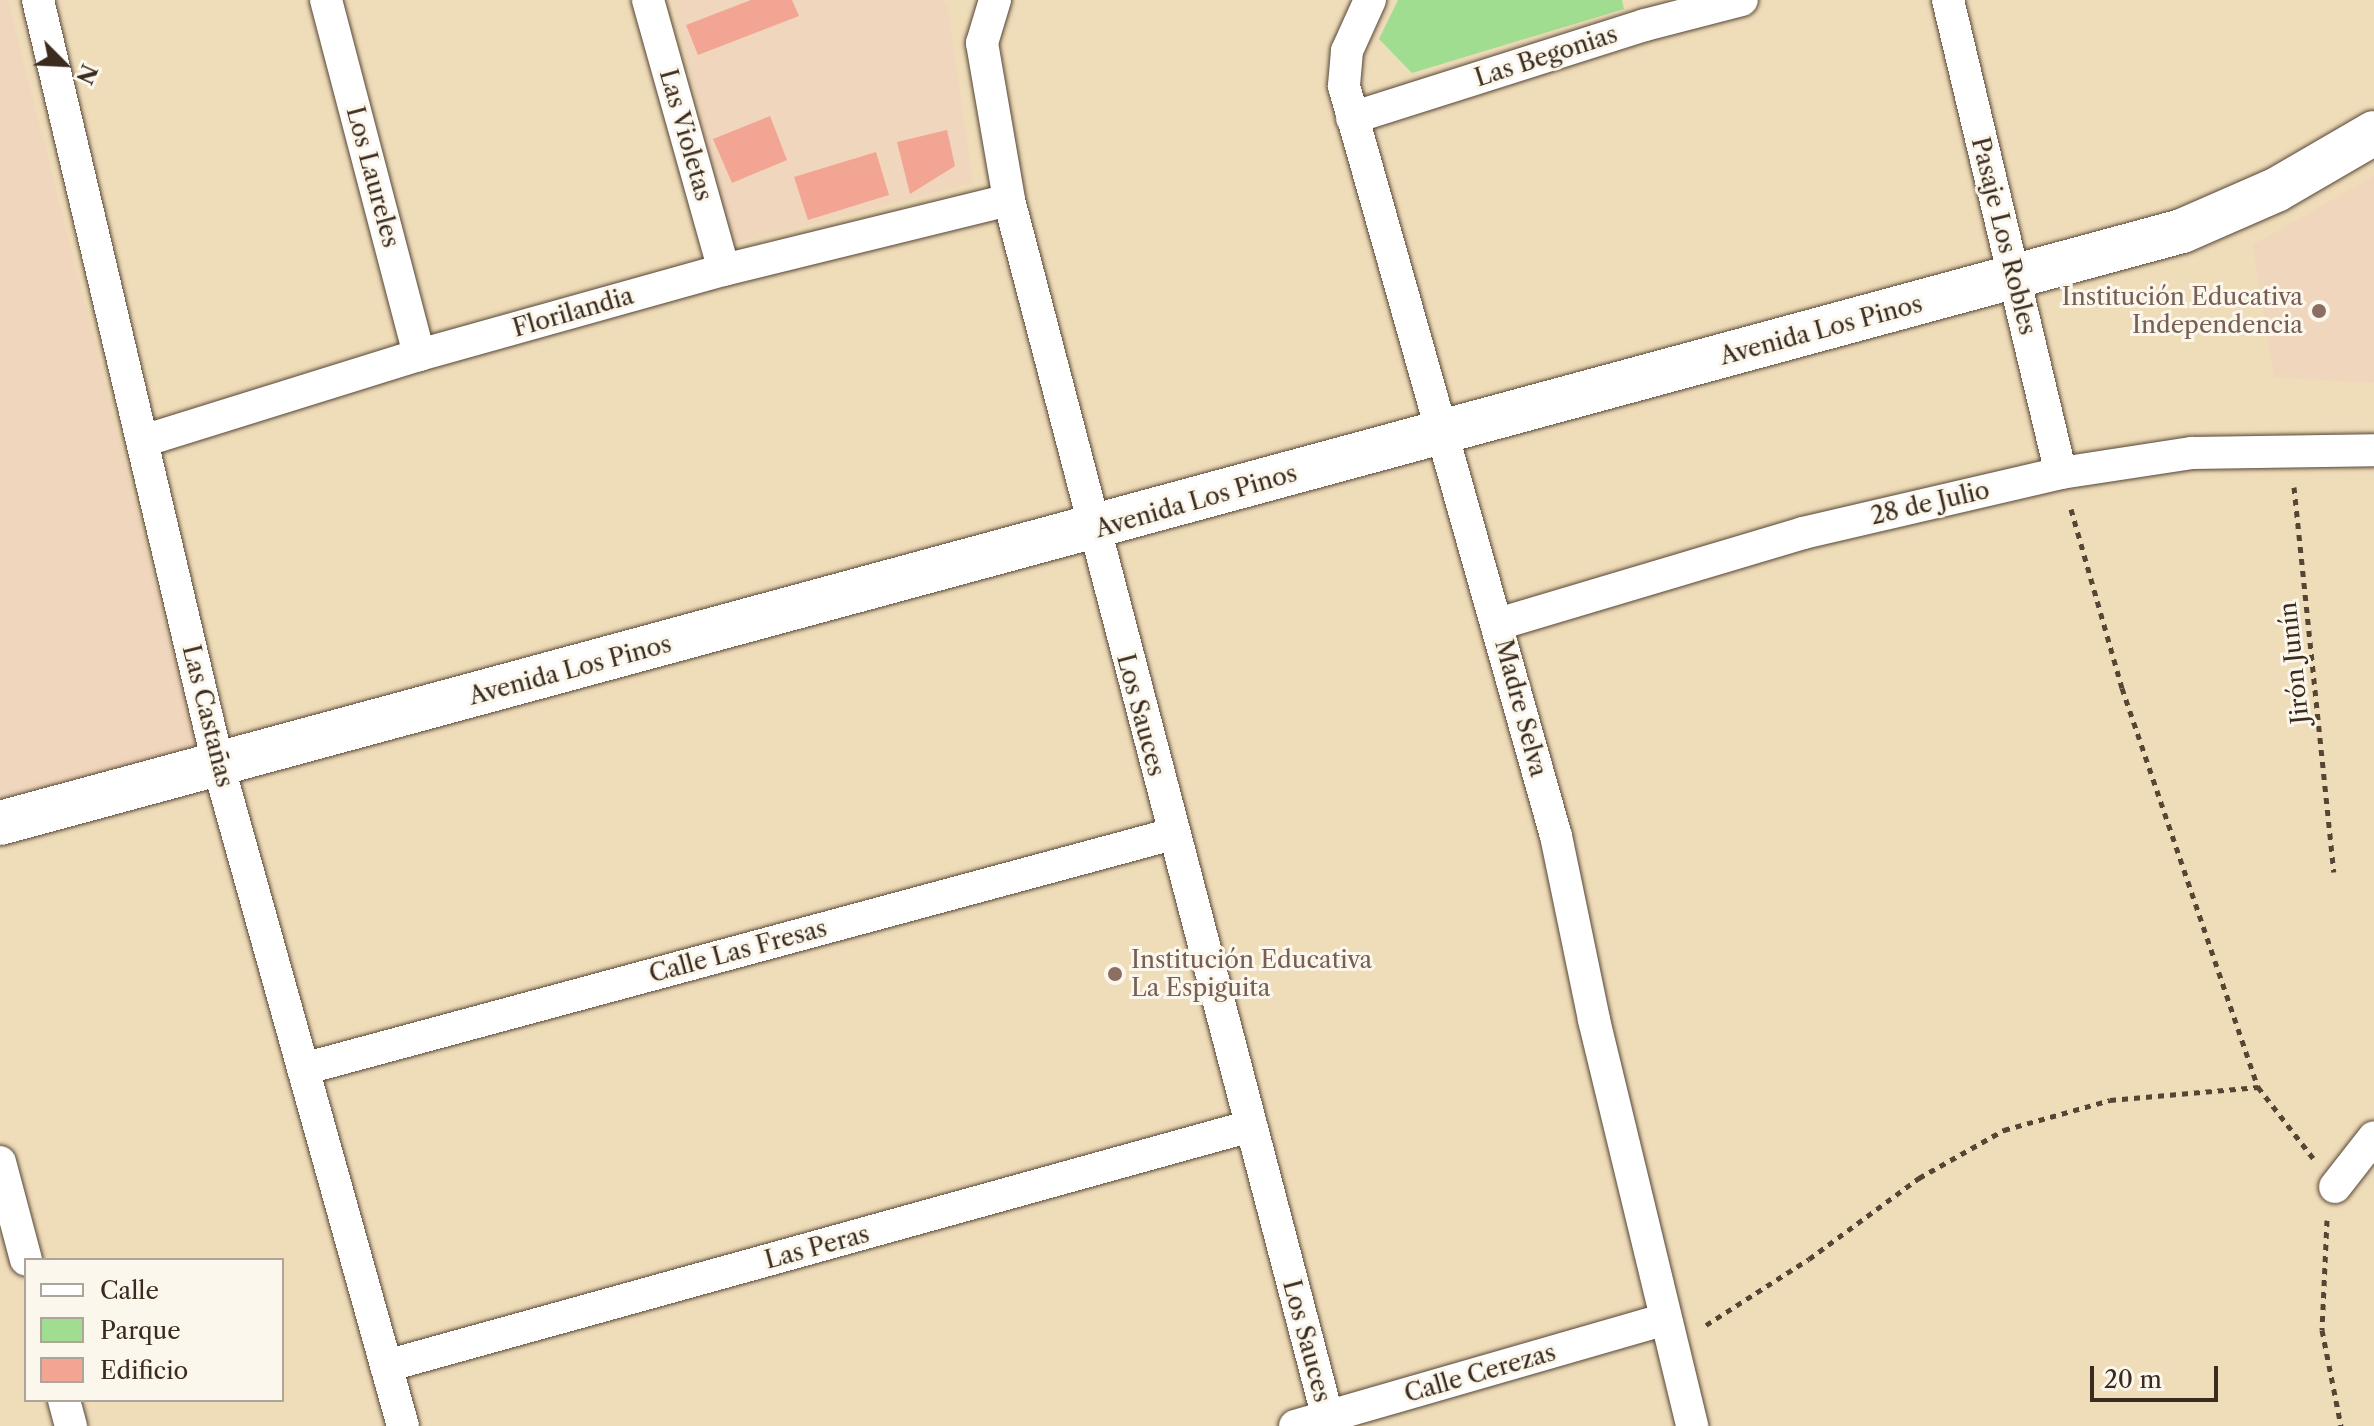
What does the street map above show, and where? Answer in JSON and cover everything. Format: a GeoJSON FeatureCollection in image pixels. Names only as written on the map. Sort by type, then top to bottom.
{"type":"FeatureCollection","features":[{"type":"Feature","properties":{"kind":"street","name":"Las Castañas"},"geometry":{"type":"LineString","coordinates":[[38,0],[218,764],[403,1426]]}},
{"type":"Feature","properties":{"kind":"street","name":"Los Laureles"},"geometry":{"type":"LineString","coordinates":[[326,0],[419,355]]}},
{"type":"Feature","properties":{"kind":"street","name":"Las Violetas"},"geometry":{"type":"LineString","coordinates":[[648,0],[724,270]]}},
{"type":"Feature","properties":{"kind":"street","name":"Los Sauces"},"geometry":{"type":"LineString","coordinates":[[994,0],[982,43],[1009,200],[1247,1127],[1329,1422]]}},
{"type":"Feature","properties":{"kind":"street","name":"Madre Selva"},"geometry":{"type":"LineString","coordinates":[[1370,0],[1344,62],[1352,118],[1556,836],[1692,1426]]}},
{"type":"Feature","properties":{"kind":"street","name":"Las Begonias"},"geometry":{"type":"LineString","coordinates":[[1352,118],[1642,12],[1742,0]]}},
{"type":"Feature","properties":{"kind":"street","name":"Pasaje Los Robles"},"geometry":{"type":"LineString","coordinates":[[1948,0],[2061,473]]}},
{"type":"Feature","properties":{"kind":"street","name":"Avenida Los Pinos"},"geometry":{"type":"LineString","coordinates":[[0,823],[1093,530],[2182,231],[2276,190],[2374,133]]}},
{"type":"Feature","properties":{"kind":"street","name":"Florilandia"},"geometry":{"type":"LineString","coordinates":[[143,441],[419,355],[724,270],[1009,200]]}},
{"type":"Feature","properties":{"kind":"street","name":"28 de Julio"},"geometry":{"type":"LineString","coordinates":[[1498,624],[1803,533],[2061,473],[2192,453],[2374,450]]}},
{"type":"Feature","properties":{"kind":"street","name":"Calle Las Fresas"},"geometry":{"type":"LineString","coordinates":[[303,1069],[1173,834]]}},
{"type":"Feature","properties":{"kind":"street","name":"Las Peras"},"geometry":{"type":"LineString","coordinates":[[386,1366],[1247,1127]]}},
{"type":"Feature","properties":{"kind":"street"},"geometry":{"type":"LineString","coordinates":[[2335,1187],[2374,1137]]}},
{"type":"Feature","properties":{"kind":"street"},"geometry":{"type":"LineString","coordinates":[[0,1162],[25,1258]]}},
{"type":"Feature","properties":{"kind":"street","name":"Calle Cerezas"},"geometry":{"type":"LineString","coordinates":[[1295,1426],[1329,1422],[1669,1334]]}},
{"type":"Feature","properties":{"kind":"street"},"geometry":{"type":"LineString","coordinates":[[65,1402],[71,1426]]}},
{"type":"Feature","properties":{"kind":"path","name":"Jirón Junín"},"geometry":{"type":"LineString","coordinates":[[2290,451],[2334,872]]}},
{"type":"Feature","properties":{"kind":"path"},"geometry":{"type":"LineString","coordinates":[[2061,473],[2122,688],[2258,1087],[2335,1187],[2325,1229],[2322,1330],[2341,1426]]}},
{"type":"Feature","properties":{"kind":"path"},"geometry":{"type":"LineString","coordinates":[[1669,1334],[1809,1259],[1919,1178],[2004,1130],[2110,1100],[2258,1087]]}},
{"type":"Feature","properties":{"kind":"shaded area"},"geometry":{"type":"Polygon","coordinates":[[[0,0],[8,0],[197,750],[0,798],[0,0]]]}},
{"type":"Feature","properties":{"kind":"shaded area"},"geometry":{"type":"Polygon","coordinates":[[[673,0],[940,0],[947,4],[973,183],[731,244],[673,0]]]}},
{"type":"Feature","properties":{"kind":"shaded area","name":"Institución Educativa Independencia"},"geometry":{"type":"Polygon","coordinates":[[[2374,176],[2374,383],[2274,377],[2253,245],[2374,176]]]}},
{"type":"Feature","properties":{"kind":"green space"},"geometry":{"type":"Polygon","coordinates":[[[1398,0],[1622,0],[1624,9],[1412,73],[1379,39],[1398,0]]]}},
{"type":"Feature","properties":{"kind":"building"},"geometry":{"type":"Polygon","coordinates":[[[751,0],[792,0],[799,16],[698,55],[686,25],[751,0]]]}},
{"type":"Feature","properties":{"kind":"building"},"geometry":{"type":"Polygon","coordinates":[[[770,116],[787,160],[732,183],[713,139],[770,116]]]}},
{"type":"Feature","properties":{"kind":"building"},"geometry":{"type":"Polygon","coordinates":[[[947,130],[955,166],[910,194],[897,142],[947,130]]]}},
{"type":"Feature","properties":{"kind":"building"},"geometry":{"type":"Polygon","coordinates":[[[876,152],[889,195],[808,220],[794,177],[876,152]]]}},
{"type":"Feature","properties":{"kind":"place","name":"Institución Educativa Independencia"},"geometry":{"type":"Point","coordinates":[2319,311]}},
{"type":"Feature","properties":{"kind":"place","name":"Institución Educativa La Espiguita"},"geometry":{"type":"Point","coordinates":[1115,974]}}]}
